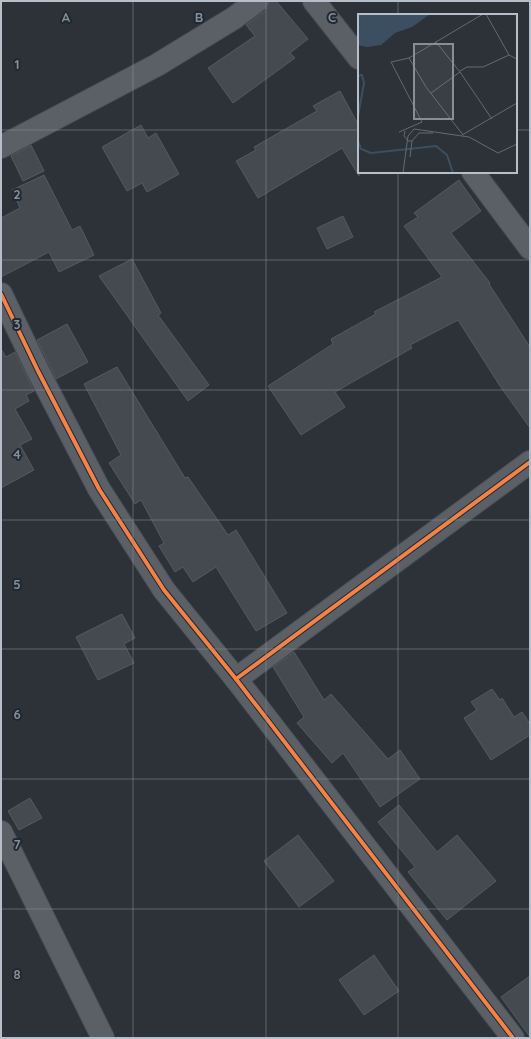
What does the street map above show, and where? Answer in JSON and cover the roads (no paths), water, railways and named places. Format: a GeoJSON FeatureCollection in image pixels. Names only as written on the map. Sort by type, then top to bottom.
{"type":"FeatureCollection","features":[{"type":"Feature","properties":{"kind":"street"},"geometry":{"type":"LineString","coordinates":[[1,148],[157,65],[234,18],[257,1]]}},
{"type":"Feature","properties":{"kind":"street"},"geometry":{"type":"LineString","coordinates":[[314,1],[358,57]]}},
{"type":"Feature","properties":{"kind":"street"},"geometry":{"type":"LineString","coordinates":[[474,173],[530,248]]}},
{"type":"Feature","properties":{"kind":"street"},"geometry":{"type":"LineString","coordinates":[[1,294],[38,371],[99,490],[164,590],[236,679],[513,1038]]}},
{"type":"Feature","properties":{"kind":"street"},"geometry":{"type":"LineString","coordinates":[[236,679],[530,462]]}},
{"type":"Feature","properties":{"kind":"street"},"geometry":{"type":"LineString","coordinates":[[1,832],[102,1038]]}}]}
